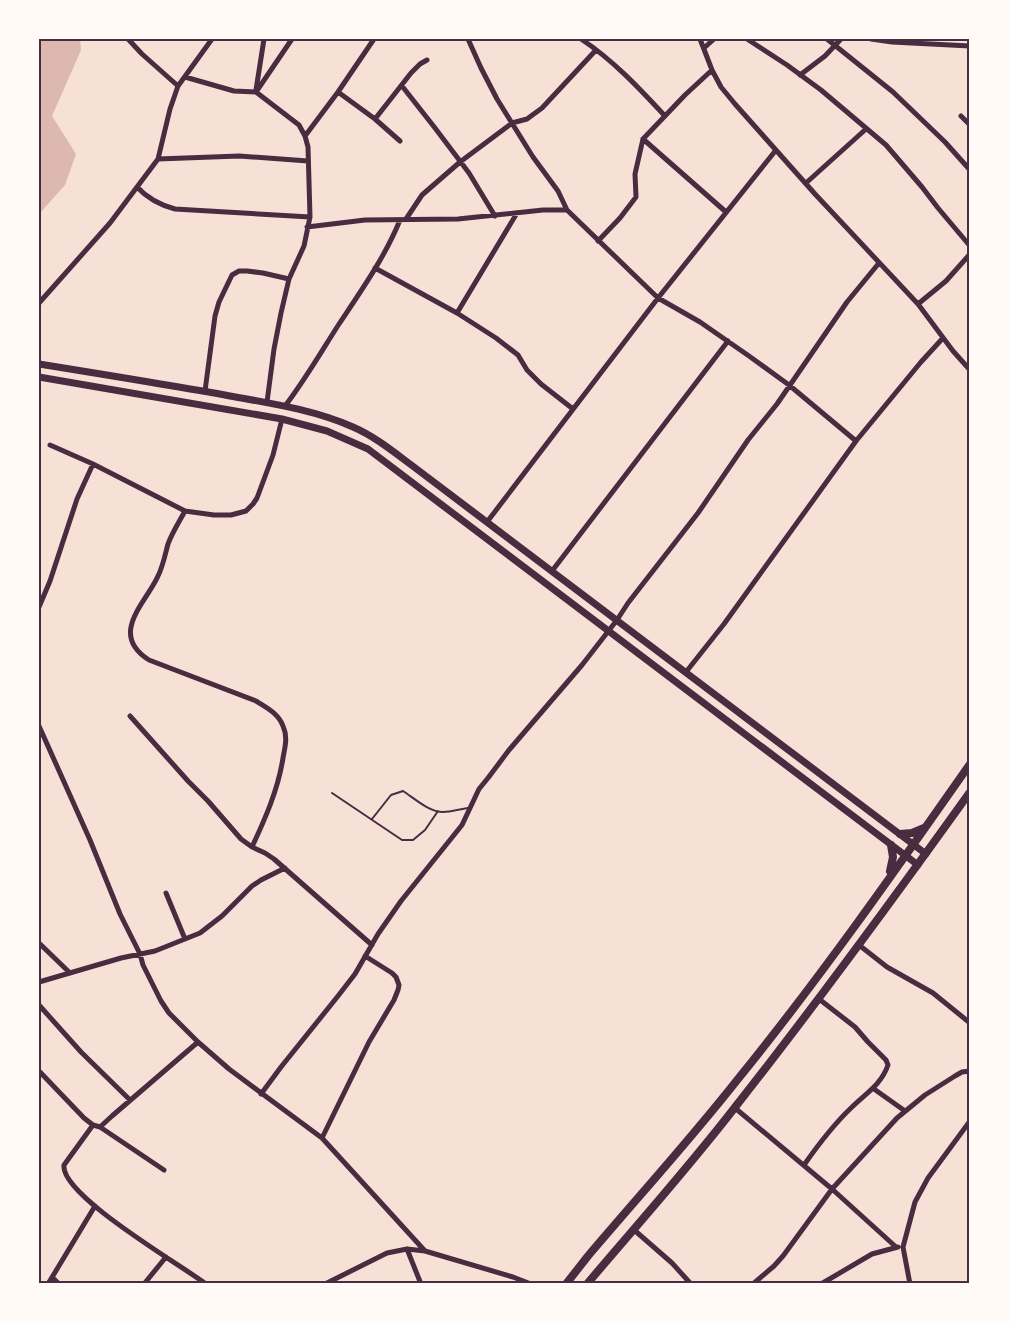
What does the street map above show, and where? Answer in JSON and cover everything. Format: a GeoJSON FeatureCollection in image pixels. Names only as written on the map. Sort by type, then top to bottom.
{"type":"FeatureCollection","features":[{"type":"Feature","properties":{"kind":"main road"},"geometry":{"type":"LineString","coordinates":[[566,1284],[778,1029],[852,930],[970,764]]}},
{"type":"Feature","properties":{"kind":"main road"},"geometry":{"type":"LineString","coordinates":[[587,1284],[735,1108],[790,1038],[970,792]]}},
{"type":"Feature","properties":{"kind":"main road"},"geometry":{"type":"LineString","coordinates":[[900,834],[912,833],[925,828]]}},
{"type":"Feature","properties":{"kind":"main road"},"geometry":{"type":"LineString","coordinates":[[888,879],[893,861],[891,845]]}},
{"type":"Feature","properties":{"kind":"main road"},"geometry":{"type":"LineString","coordinates":[[778,1029],[790,1038]]}},
{"type":"Feature","properties":{"kind":"street"},"geometry":{"type":"LineString","coordinates":[[128,39],[178,86]]}},
{"type":"Feature","properties":{"kind":"street"},"geometry":{"type":"LineString","coordinates":[[39,303],[110,223],[158,159],[178,86],[212,39]]}},
{"type":"Feature","properties":{"kind":"street"},"geometry":{"type":"LineString","coordinates":[[256,92],[264,39]]}},
{"type":"Feature","properties":{"kind":"street"},"geometry":{"type":"LineString","coordinates":[[256,92],[292,39]]}},
{"type":"Feature","properties":{"kind":"street"},"geometry":{"type":"LineString","coordinates":[[468,39],[497,99],[533,157],[558,191],[567,210],[658,298],[700,322],[789,385],[856,441]]}},
{"type":"Feature","properties":{"kind":"street"},"geometry":{"type":"LineString","coordinates":[[581,39],[606,56],[665,116]]}},
{"type":"Feature","properties":{"kind":"street"},"geometry":{"type":"LineString","coordinates":[[700,39],[712,70],[728,96],[918,304],[970,370]]}},
{"type":"Feature","properties":{"kind":"street"},"geometry":{"type":"LineString","coordinates":[[704,48],[714,39]]}},
{"type":"Feature","properties":{"kind":"street"},"geometry":{"type":"LineString","coordinates":[[747,39],[820,90],[886,145],[970,246]]}},
{"type":"Feature","properties":{"kind":"street"},"geometry":{"type":"LineString","coordinates":[[827,39],[893,92],[969,167]]}},
{"type":"Feature","properties":{"kind":"street"},"geometry":{"type":"LineString","coordinates":[[800,75],[825,56],[842,39]]}},
{"type":"Feature","properties":{"kind":"street"},"geometry":{"type":"LineString","coordinates":[[871,39],[970,46]]}},
{"type":"Feature","properties":{"kind":"street"},"geometry":{"type":"LineString","coordinates":[[305,135],[338,92],[372,40]]}},
{"type":"Feature","properties":{"kind":"street"},"geometry":{"type":"LineString","coordinates":[[285,406],[313,366],[403,220],[422,195],[460,162],[512,123],[526,119],[542,108],[596,50]]}},
{"type":"Feature","properties":{"kind":"street"},"geometry":{"type":"LineString","coordinates":[[375,120],[411,73],[427,60]]}},
{"type":"Feature","properties":{"kind":"street"},"geometry":{"type":"LineString","coordinates":[[598,241],[636,197],[635,174],[643,139],[685,94],[712,70]]}},
{"type":"Feature","properties":{"kind":"street"},"geometry":{"type":"LineString","coordinates":[[185,77],[234,91],[256,92],[298,125],[305,135],[308,147],[310,217],[304,246],[290,279],[274,349],[267,402]]}},
{"type":"Feature","properties":{"kind":"street"},"geometry":{"type":"LineString","coordinates":[[402,86],[474,181],[495,216]]}},
{"type":"Feature","properties":{"kind":"street"},"geometry":{"type":"LineString","coordinates":[[338,92],[400,141]]}},
{"type":"Feature","properties":{"kind":"street"},"geometry":{"type":"LineString","coordinates":[[961,116],[970,125]]}},
{"type":"Feature","properties":{"kind":"street"},"geometry":{"type":"LineString","coordinates":[[806,183],[866,129]]}},
{"type":"Feature","properties":{"kind":"street"},"geometry":{"type":"LineString","coordinates":[[643,139],[726,212]]}},
{"type":"Feature","properties":{"kind":"street"},"geometry":{"type":"LineString","coordinates":[[487,522],[658,298],[776,150]]}},
{"type":"Feature","properties":{"kind":"street"},"geometry":{"type":"LineString","coordinates":[[158,159],[239,156],[308,161]]}},
{"type":"Feature","properties":{"kind":"street"},"geometry":{"type":"LineString","coordinates":[[137,187],[144,195],[160,205],[175,209],[310,217]]}},
{"type":"Feature","properties":{"kind":"street"},"geometry":{"type":"LineString","coordinates":[[307,226],[365,220],[458,219],[543,210],[567,210]]}},
{"type":"Feature","properties":{"kind":"street"},"geometry":{"type":"LineString","coordinates":[[457,313],[517,213]]}},
{"type":"Feature","properties":{"kind":"street"},"geometry":{"type":"LineString","coordinates":[[918,304],[946,281],[970,254]]}},
{"type":"Feature","properties":{"kind":"street"},"geometry":{"type":"LineString","coordinates":[[261,1094],[355,974],[401,901],[462,825],[479,789],[617,620],[698,513],[748,440],[777,404],[847,302],[879,263]]}},
{"type":"Feature","properties":{"kind":"street"},"geometry":{"type":"LineString","coordinates":[[375,268],[457,313],[518,355],[534,378],[573,409]]}},
{"type":"Feature","properties":{"kind":"street"},"geometry":{"type":"LineString","coordinates":[[206,391],[215,316],[232,275],[239,271],[247,271],[290,279]]}},
{"type":"Feature","properties":{"kind":"street"},"geometry":{"type":"LineString","coordinates":[[686,672],[724,624],[856,441],[943,338]]}},
{"type":"Feature","properties":{"kind":"street"},"geometry":{"type":"LineString","coordinates":[[552,571],[728,341]]}},
{"type":"Feature","properties":{"kind":"street"},"geometry":{"type":"LineString","coordinates":[[39,364],[206,391],[310,411],[354,427],[378,440],[926,854]]}},
{"type":"Feature","properties":{"kind":"street"},"geometry":{"type":"LineString","coordinates":[[39,376],[282,419],[327,431],[368,449],[918,865]]}},
{"type":"Feature","properties":{"kind":"street"},"geometry":{"type":"LineString","coordinates":[[50,445],[93,464],[185,511],[231,515],[250,508],[257,498],[273,455],[282,419]]}},
{"type":"Feature","properties":{"kind":"street"},"geometry":{"type":"LineString","coordinates":[[39,607],[77,499],[93,464]]}},
{"type":"Feature","properties":{"kind":"street"},"geometry":{"type":"LineString","coordinates":[[185,511],[169,543],[157,579],[144,599],[130,629],[135,647],[141,655],[256,701],[271,710],[284,726],[286,738],[280,776],[252,848]]}},
{"type":"Feature","properties":{"kind":"street"},"geometry":{"type":"LineString","coordinates":[[130,716],[241,839],[285,868],[372,945]]}},
{"type":"Feature","properties":{"kind":"street"},"geometry":{"type":"LineString","coordinates":[[39,726],[120,914],[161,1001],[198,1042],[229,1069],[322,1138],[425,1251]]}},
{"type":"Feature","properties":{"kind":"street"},"geometry":{"type":"LineString","coordinates":[[39,982],[155,951],[200,933],[210,927],[252,886],[285,868]]}},
{"type":"Feature","properties":{"kind":"street"},"geometry":{"type":"LineString","coordinates":[[166,893],[185,939]]}},
{"type":"Feature","properties":{"kind":"street"},"geometry":{"type":"LineString","coordinates":[[39,943],[70,972]]}},
{"type":"Feature","properties":{"kind":"street"},"geometry":{"type":"LineString","coordinates":[[859,945],[887,967],[933,993],[970,1023]]}},
{"type":"Feature","properties":{"kind":"street"},"geometry":{"type":"LineString","coordinates":[[322,1138],[369,1042],[398,990],[398,981],[392,973],[365,956]]}},
{"type":"Feature","properties":{"kind":"street"},"geometry":{"type":"LineString","coordinates":[[804,1165],[841,1118],[873,1089],[887,1069],[888,1063],[855,1027],[819,999]]}},
{"type":"Feature","properties":{"kind":"street"},"geometry":{"type":"LineString","coordinates":[[39,1005],[81,1052],[130,1100]]}},
{"type":"Feature","properties":{"kind":"street"},"geometry":{"type":"LineString","coordinates":[[100,1127],[198,1042]]}},
{"type":"Feature","properties":{"kind":"street"},"geometry":{"type":"LineString","coordinates":[[39,1071],[76,1111],[93,1125],[100,1127],[164,1170]]}},
{"type":"Feature","properties":{"kind":"street"},"geometry":{"type":"LineString","coordinates":[[753,1284],[783,1256],[832,1189],[905,1111],[942,1084],[962,1072],[970,1071]]}},
{"type":"Feature","properties":{"kind":"street"},"geometry":{"type":"LineString","coordinates":[[873,1089],[905,1111]]}},
{"type":"Feature","properties":{"kind":"street"},"geometry":{"type":"LineString","coordinates":[[735,1108],[899,1247],[910,1284]]}},
{"type":"Feature","properties":{"kind":"street"},"geometry":{"type":"LineString","coordinates":[[899,1247],[921,1190],[970,1120]]}},
{"type":"Feature","properties":{"kind":"street"},"geometry":{"type":"LineString","coordinates":[[93,1125],[64,1165],[64,1172],[68,1179],[95,1206],[135,1237],[206,1284]]}},
{"type":"Feature","properties":{"kind":"street"},"geometry":{"type":"LineString","coordinates":[[48,1284],[95,1206]]}},
{"type":"Feature","properties":{"kind":"street"},"geometry":{"type":"LineString","coordinates":[[633,1228],[672,1263],[691,1284]]}},
{"type":"Feature","properties":{"kind":"street"},"geometry":{"type":"LineString","coordinates":[[821,1284],[872,1254],[899,1247]]}},
{"type":"Feature","properties":{"kind":"street"},"geometry":{"type":"LineString","coordinates":[[407,1249],[421,1284]]}},
{"type":"Feature","properties":{"kind":"street"},"geometry":{"type":"LineString","coordinates":[[325,1284],[387,1253],[407,1249],[425,1251],[531,1284]]}},
{"type":"Feature","properties":{"kind":"street"},"geometry":{"type":"LineString","coordinates":[[144,1284],[166,1257]]}},
{"type":"Feature","properties":{"kind":"street"},"geometry":{"type":"LineString","coordinates":[[52,1277],[59,1284]]}},
{"type":"Feature","properties":{"kind":"lane"},"geometry":{"type":"LineString","coordinates":[[372,820],[391,795],[403,791],[429,808],[442,812],[470,807]]}},
{"type":"Feature","properties":{"kind":"lane"},"geometry":{"type":"LineString","coordinates":[[332,793],[402,840],[413,840],[425,830],[438,811]]}},
{"type":"Feature","properties":{"kind":"shaded area"},"geometry":{"type":"Polygon","coordinates":[[[39,39],[80,39],[81,50],[52,116],[76,154],[65,185],[39,214],[39,39]]]}}]}
